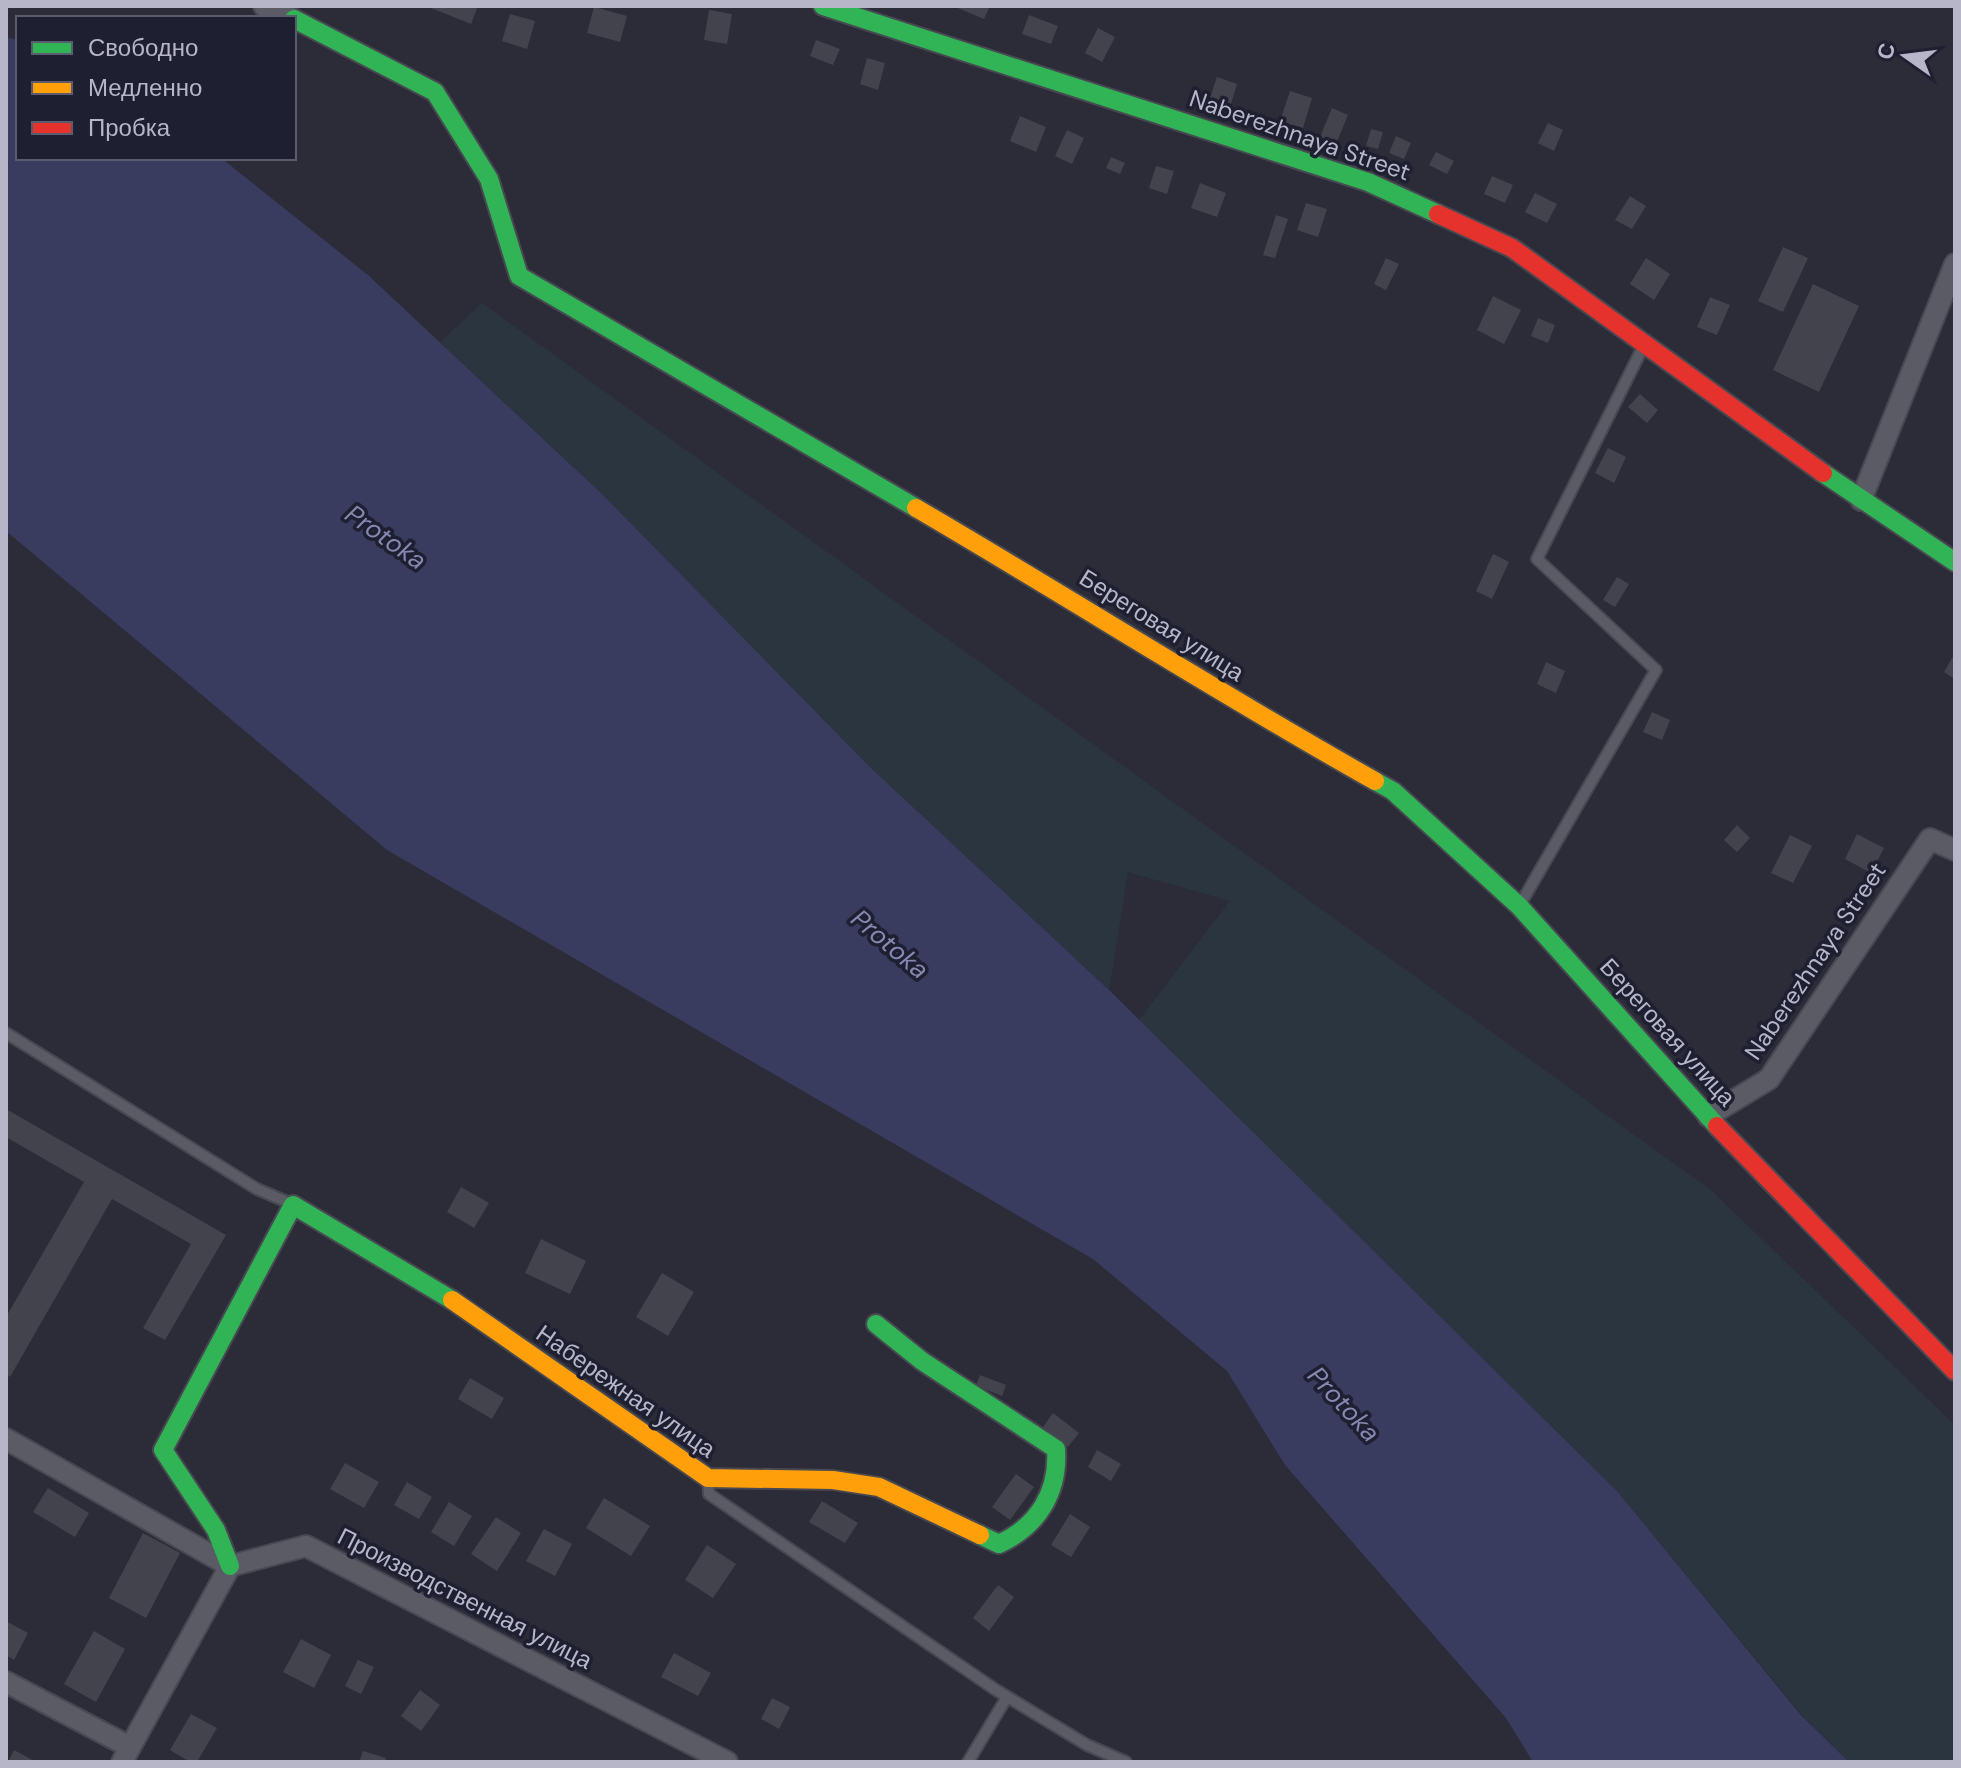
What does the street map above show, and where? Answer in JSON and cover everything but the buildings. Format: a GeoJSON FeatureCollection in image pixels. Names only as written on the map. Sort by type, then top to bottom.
{"type":"FeatureCollection","features":[{"type":"Feature","properties":{"kind":"street","name":"Береговая улица"},"geometry":{"type":"LineString","coordinates":[[264,6],[286,16]]}},
{"type":"Feature","properties":{"kind":"street","name":"Naberezhnaya Street"},"geometry":{"type":"LineString","coordinates":[[823,6],[1368,182],[1512,248],[1861,500],[1955,562]]}},
{"type":"Feature","properties":{"kind":"street","name":"Береговая улица"},"geometry":{"type":"LineString","coordinates":[[296,21],[435,92],[489,179],[519,276],[1072,599],[1241,706],[1393,791],[1519,906],[1708,1116],[1955,1371]]}},
{"type":"Feature","properties":{"kind":"street"},"geometry":{"type":"LineString","coordinates":[[1861,500],[1955,264]]}},
{"type":"Feature","properties":{"kind":"street","name":"Naberezhnaya Street"},"geometry":{"type":"LineString","coordinates":[[1708,1116],[1769,1079],[1930,839],[1955,850]]}},
{"type":"Feature","properties":{"kind":"street"},"geometry":{"type":"LineString","coordinates":[[230,1566],[216,1530],[163,1450],[293,1205]]}},
{"type":"Feature","properties":{"kind":"street","name":"Набережная улица"},"geometry":{"type":"LineString","coordinates":[[293,1205],[470,1311],[708,1478],[833,1480],[879,1487],[999,1544],[1020,1537],[1047,1501],[1060,1471],[1056,1449],[922,1361],[876,1324]]}},
{"type":"Feature","properties":{"kind":"street"},"geometry":{"type":"LineString","coordinates":[[6,1439],[230,1566]]}},
{"type":"Feature","properties":{"kind":"street","name":"Производственная улица"},"geometry":{"type":"LineString","coordinates":[[230,1566],[306,1546],[727,1762]]}},
{"type":"Feature","properties":{"kind":"street"},"geometry":{"type":"LineString","coordinates":[[6,1682],[126,1755],[230,1566]]}},
{"type":"Feature","properties":{"kind":"lane"},"geometry":{"type":"LineString","coordinates":[[1519,906],[1656,670],[1537,559],[1644,345]]}},
{"type":"Feature","properties":{"kind":"lane"},"geometry":{"type":"LineString","coordinates":[[6,1033],[257,1189],[293,1205]]}},
{"type":"Feature","properties":{"kind":"lane"},"geometry":{"type":"LineString","coordinates":[[708,1478],[709,1494],[1007,1697],[1087,1745],[1126,1762]]}},
{"type":"Feature","properties":{"kind":"lane"},"geometry":{"type":"LineString","coordinates":[[968,1762],[1007,1697]]}},
{"type":"Feature","properties":{"kind":"shaded area"},"geometry":{"type":"Polygon","coordinates":[[[482,303],[1712,1191],[1955,1425],[1955,1762],[1849,1762],[1802,1715],[1617,1491],[1139,1020],[1230,901],[1128,872],[1109,990],[870,767],[602,494],[440,342],[482,303]]]}},
{"type":"Feature","properties":{"kind":"water","name":"Protoka"},"geometry":{"type":"Polygon","coordinates":[[[6,37],[16,40],[16,160],[224,160],[368,275],[602,494],[870,767],[1109,990],[1617,1491],[1801,1715],[1849,1762],[1533,1762],[1506,1718],[1285,1465],[1227,1371],[1093,1259],[387,850],[6,531],[6,37]]]}},
{"type":"Feature","properties":{"kind":"traffic: fast"},"geometry":{"type":"LineString","coordinates":[[823,6],[1368,182],[1438,214]]}},
{"type":"Feature","properties":{"kind":"traffic: fast"},"geometry":{"type":"LineString","coordinates":[[296,20],[435,92],[489,179],[519,276],[916,508]]}},
{"type":"Feature","properties":{"kind":"traffic: fast"},"geometry":{"type":"LineString","coordinates":[[1823,473],[1955,562]]}},
{"type":"Feature","properties":{"kind":"traffic: fast"},"geometry":{"type":"LineString","coordinates":[[1375,781],[1393,791],[1519,906],[1717,1126]]}},
{"type":"Feature","properties":{"kind":"traffic: fast"},"geometry":{"type":"LineString","coordinates":[[230,1566],[216,1530],[163,1450],[293,1205],[452,1300]]}},
{"type":"Feature","properties":{"kind":"traffic: fast"},"geometry":{"type":"LineString","coordinates":[[876,1324],[922,1361],[1056,1449],[1050,1493],[1035,1517],[1025,1528],[999,1544],[980,1535]]}},
{"type":"Feature","properties":{"kind":"traffic: slow"},"geometry":{"type":"LineString","coordinates":[[916,508],[1375,781]]}},
{"type":"Feature","properties":{"kind":"traffic: slow"},"geometry":{"type":"LineString","coordinates":[[452,1300],[708,1478],[833,1480],[879,1487],[980,1535]]}},
{"type":"Feature","properties":{"kind":"traffic: jam"},"geometry":{"type":"LineString","coordinates":[[1438,214],[1512,248],[1823,473]]}},
{"type":"Feature","properties":{"kind":"traffic: jam"},"geometry":{"type":"LineString","coordinates":[[1717,1126],[1955,1371]]}}]}
